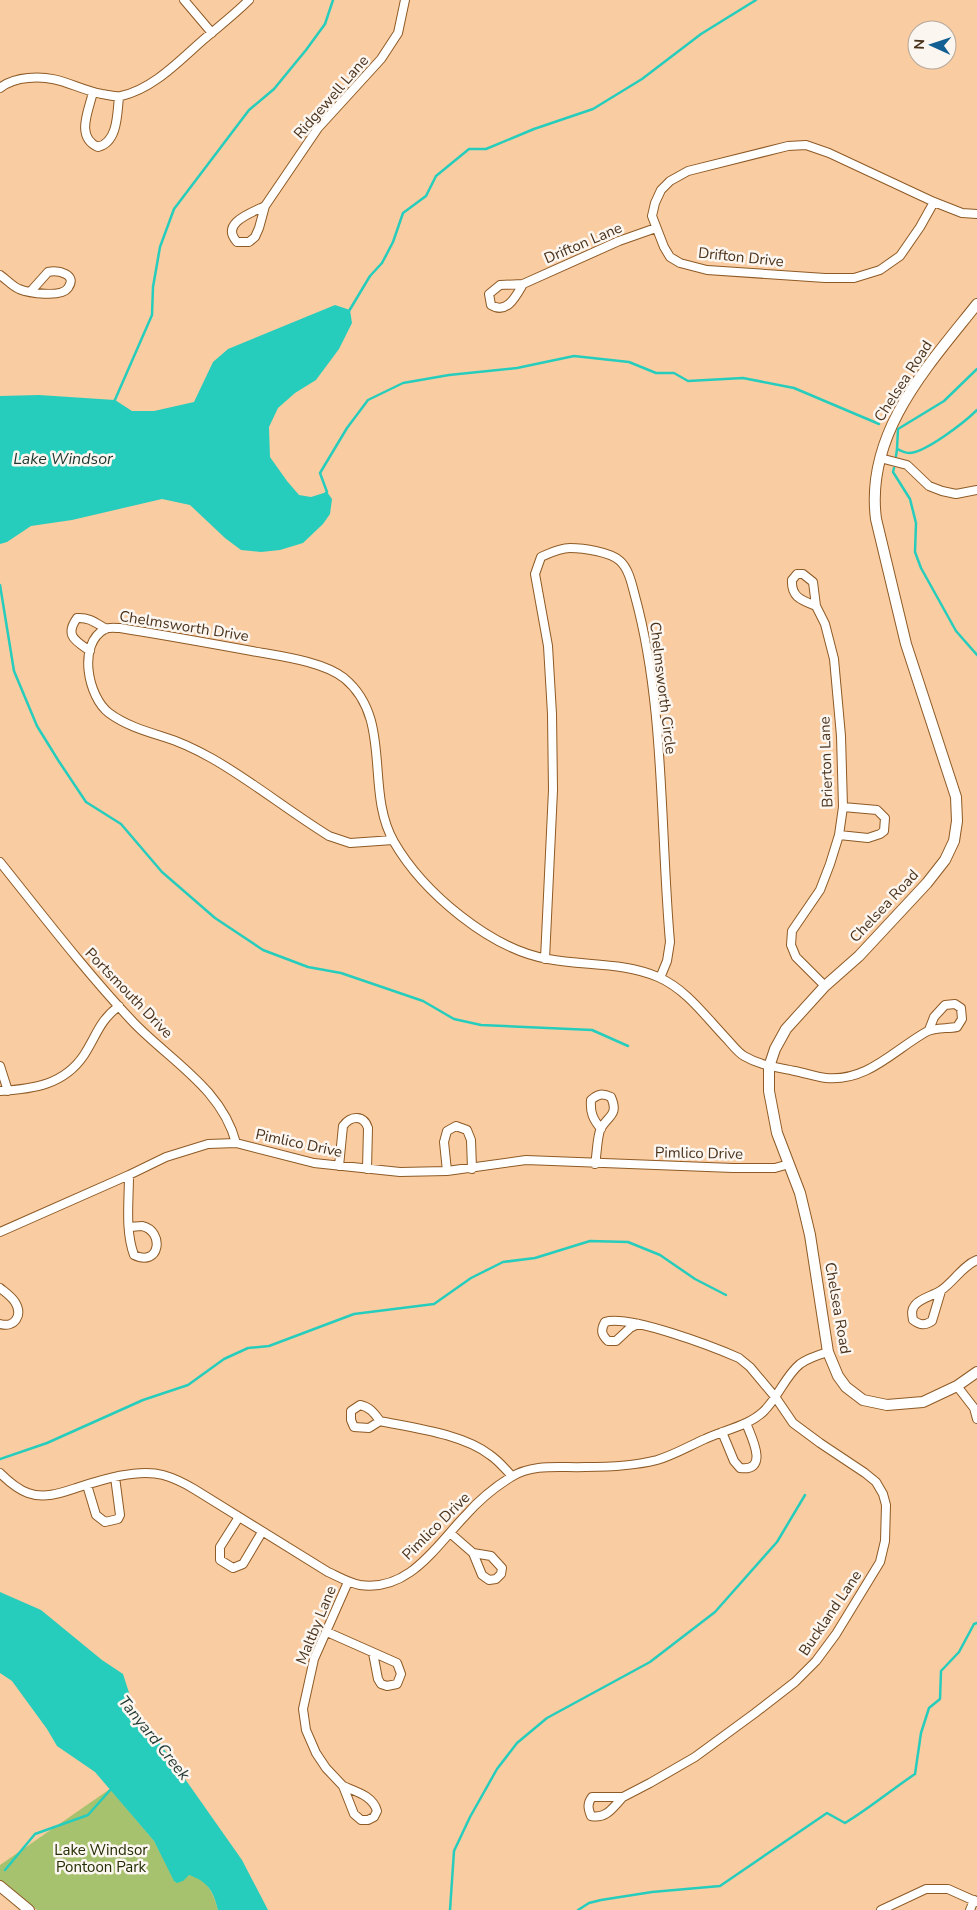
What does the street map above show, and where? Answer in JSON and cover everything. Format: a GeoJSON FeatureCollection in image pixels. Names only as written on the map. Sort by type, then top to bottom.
{"type":"FeatureCollection","features":[{"type":"Feature","properties":{"kind":"street"},"geometry":{"type":"LineString","coordinates":[[184,0],[212,33]]}},
{"type":"Feature","properties":{"kind":"street"},"geometry":{"type":"LineString","coordinates":[[0,88],[18,79],[47,77],[93,92],[119,97],[147,84],[168,70],[234,15],[249,0]]}},
{"type":"Feature","properties":{"kind":"street","name":"Ridgewell Lane"},"geometry":{"type":"LineString","coordinates":[[265,206],[236,221],[231,228],[231,233],[237,242],[249,242],[255,237],[265,206],[318,128],[381,59],[398,33],[406,0]]}},
{"type":"Feature","properties":{"kind":"street"},"geometry":{"type":"LineString","coordinates":[[93,92],[84,128],[88,140],[98,147],[109,142],[114,131],[119,97]]}},
{"type":"Feature","properties":{"kind":"street","name":"Drifton Drive"},"geometry":{"type":"LineString","coordinates":[[934,202],[900,256],[880,270],[854,278],[825,278],[707,270],[680,263],[670,257],[652,216],[661,190],[670,181],[688,171],[788,146],[806,145],[829,153],[934,202],[962,213],[977,214]]}},
{"type":"Feature","properties":{"kind":"street","name":"Drifton Lane"},"geometry":{"type":"LineString","coordinates":[[523,284],[619,241],[656,228]]}},
{"type":"Feature","properties":{"kind":"street"},"geometry":{"type":"LineString","coordinates":[[0,275],[18,289],[31,291],[60,294],[67,290],[70,278],[61,271],[48,272],[31,291]]}},
{"type":"Feature","properties":{"kind":"street","name":"Chelsea Road"},"geometry":{"type":"LineString","coordinates":[[977,304],[928,365],[888,432],[880,458],[874,494],[876,519],[906,644],[956,797],[957,821],[954,841],[944,860],[927,883],[859,956],[825,986],[786,1029],[774,1050],[769,1067],[769,1091],[777,1133],[800,1193],[810,1235],[828,1352],[838,1376],[846,1387],[864,1400],[887,1405],[923,1402],[957,1386],[977,1372]]}},
{"type":"Feature","properties":{"kind":"street"},"geometry":{"type":"LineString","coordinates":[[880,458],[907,465],[929,486],[942,492],[956,494],[977,490]]}},
{"type":"Feature","properties":{"kind":"street","name":"Chelmsworth Circle"},"geometry":{"type":"LineString","coordinates":[[546,959],[553,790],[552,714],[548,646],[535,574],[541,557],[553,551],[569,548],[604,552],[620,561],[630,578],[640,616],[650,670],[656,732],[670,942],[667,960],[660,978]]}},
{"type":"Feature","properties":{"kind":"street","name":"Brierton Lane"},"geometry":{"type":"LineString","coordinates":[[816,606],[825,624],[834,659],[841,736],[843,807],[838,835],[820,890],[792,931],[791,945],[796,957],[825,986]]}},
{"type":"Feature","properties":{"kind":"street"},"geometry":{"type":"LineString","coordinates":[[106,629],[82,617],[77,618],[74,623],[72,635],[75,640],[90,650],[88,677],[101,705],[108,712],[136,728],[183,744],[212,758],[329,836],[350,843],[393,840]]}},
{"type":"Feature","properties":{"kind":"street","name":"Chelmsworth Drive"},"geometry":{"type":"LineString","coordinates":[[90,650],[95,639],[106,629],[120,628],[283,657],[321,667],[342,676],[357,691],[368,710],[373,730],[379,797],[384,818],[393,840],[414,871],[454,910],[508,946],[546,959],[614,965],[635,969],[660,978],[680,990],[743,1055],[769,1067],[827,1078],[851,1076],[874,1068],[929,1030]]}},
{"type":"Feature","properties":{"kind":"street"},"geometry":{"type":"LineString","coordinates":[[838,835],[874,837],[884,830],[885,825],[885,818],[878,810],[843,807]]}},
{"type":"Feature","properties":{"kind":"street","name":"Portsmouth Drive"},"geometry":{"type":"LineString","coordinates":[[0,862],[73,954],[119,1006],[202,1085],[220,1105],[232,1127],[236,1143]]}},
{"type":"Feature","properties":{"kind":"street"},"geometry":{"type":"LineString","coordinates":[[944,1004],[955,1004],[961,1008],[962,1019],[957,1027],[929,1030],[944,1004]]}},
{"type":"Feature","properties":{"kind":"street"},"geometry":{"type":"LineString","coordinates":[[0,1066],[4,1091],[38,1087],[63,1077],[72,1070],[84,1055],[108,1015],[119,1006]]}},
{"type":"Feature","properties":{"kind":"street"},"geometry":{"type":"LineString","coordinates":[[339,1166],[343,1126],[347,1120],[356,1118],[366,1122],[368,1128],[367,1169]]}},
{"type":"Feature","properties":{"kind":"street"},"geometry":{"type":"LineString","coordinates":[[447,1171],[444,1142],[447,1131],[456,1126],[467,1130],[471,1140],[472,1169]]}},
{"type":"Feature","properties":{"kind":"street"},"geometry":{"type":"LineString","coordinates":[[595,1164],[600,1129]]}},
{"type":"Feature","properties":{"kind":"street","name":"Pimlico Drive"},"geometry":{"type":"LineString","coordinates":[[0,1232],[166,1157],[208,1144],[236,1143],[314,1163],[400,1172],[472,1169],[526,1160],[733,1168],[775,1168],[789,1164]]}},
{"type":"Feature","properties":{"kind":"street"},"geometry":{"type":"LineString","coordinates":[[129,1175],[130,1227],[131,1245],[134,1255],[148,1258],[157,1247],[156,1237],[151,1231],[142,1226],[130,1227]]}},
{"type":"Feature","properties":{"kind":"street"},"geometry":{"type":"LineString","coordinates":[[941,1291],[932,1321],[926,1325],[919,1324],[913,1320],[913,1306],[941,1291],[970,1263],[977,1260]]}},
{"type":"Feature","properties":{"kind":"street"},"geometry":{"type":"LineString","coordinates":[[0,1288],[16,1303],[18,1318],[13,1323],[0,1324]]}},
{"type":"Feature","properties":{"kind":"street","name":"Buckland Lane"},"geometry":{"type":"LineString","coordinates":[[623,1797],[695,1757],[756,1714],[795,1682],[816,1661],[836,1634],[880,1562],[885,1541],[886,1520],[884,1494],[876,1482],[793,1423],[776,1398],[750,1367],[739,1358],[638,1324]]}},
{"type":"Feature","properties":{"kind":"street","name":"Pimlico Drive"},"geometry":{"type":"LineString","coordinates":[[0,1473],[12,1484],[28,1493],[42,1496],[56,1495],[115,1477],[143,1473],[161,1474],[178,1480],[328,1572],[348,1582],[372,1586],[399,1579],[429,1557],[477,1504],[512,1476],[547,1466],[616,1466],[656,1460],[678,1452],[746,1423],[762,1413],[776,1398],[799,1365],[828,1352]]}},
{"type":"Feature","properties":{"kind":"street"},"geometry":{"type":"LineString","coordinates":[[957,1386],[976,1411],[977,1419]]}},
{"type":"Feature","properties":{"kind":"street"},"geometry":{"type":"LineString","coordinates":[[380,1421],[437,1433],[479,1448],[500,1463],[512,1476]]}},
{"type":"Feature","properties":{"kind":"street"},"geometry":{"type":"LineString","coordinates":[[722,1432],[734,1461],[740,1468],[747,1469],[753,1466],[757,1452],[746,1423]]}},
{"type":"Feature","properties":{"kind":"street"},"geometry":{"type":"LineString","coordinates":[[87,1485],[96,1515],[105,1522],[118,1519],[120,1515],[115,1477]]}},
{"type":"Feature","properties":{"kind":"street"},"geometry":{"type":"LineString","coordinates":[[239,1517],[220,1547],[220,1560],[227,1565],[233,1568],[243,1564],[262,1532]]}},
{"type":"Feature","properties":{"kind":"street"},"geometry":{"type":"LineString","coordinates":[[450,1533],[473,1553]]}},
{"type":"Feature","properties":{"kind":"street","name":"Maltby Lane"},"geometry":{"type":"LineString","coordinates":[[344,1786],[354,1814],[361,1820],[368,1820],[374,1817],[377,1811],[375,1804],[367,1796],[344,1786],[326,1768],[316,1753],[306,1730],[303,1709],[314,1659],[348,1582]]}},
{"type":"Feature","properties":{"kind":"street"},"geometry":{"type":"LineString","coordinates":[[327,1632],[397,1663],[401,1674],[396,1684],[387,1686],[381,1684],[378,1679],[373,1653]]}},
{"type":"Feature","properties":{"kind":"street"},"geometry":{"type":"LineString","coordinates":[[0,1886],[29,1910]]}},
{"type":"Feature","properties":{"kind":"street"},"geometry":{"type":"LineString","coordinates":[[881,1910],[926,1889],[948,1889],[975,1901],[970,1910]]}},
{"type":"Feature","properties":{"kind":"green space","name":"Lake Windsor Pontoon Park"},"geometry":{"type":"Polygon","coordinates":[[[110,1789],[154,1841],[174,1879],[187,1875],[201,1879],[212,1893],[218,1910],[37,1910],[0,1880],[0,1865],[110,1789]]]}},
{"type":"Feature","properties":{"kind":"water","name":"Lake Windsor"},"geometry":{"type":"Polygon","coordinates":[[[335,305],[350,310],[352,323],[339,349],[316,380],[295,393],[278,408],[269,427],[270,457],[299,495],[311,497],[327,492],[332,499],[330,514],[323,524],[303,543],[280,550],[261,552],[241,550],[225,538],[190,505],[162,499],[72,520],[31,526],[7,542],[0,544],[0,396],[39,395],[115,400],[132,411],[154,411],[194,402],[213,362],[228,349],[335,305]]]}},
{"type":"Feature","properties":{"kind":"water","name":"Tanyard Creek"},"geometry":{"type":"Polygon","coordinates":[[[0,1592],[41,1610],[102,1660],[123,1674],[133,1705],[242,1860],[268,1910],[218,1910],[212,1892],[201,1881],[189,1875],[183,1881],[177,1883],[174,1881],[154,1841],[95,1772],[57,1746],[12,1681],[0,1673],[0,1592]]]}},
{"type":"Feature","properties":{"kind":"waterway"},"geometry":{"type":"LineString","coordinates":[[114,402],[152,315],[153,287],[160,247],[174,209],[249,110],[274,89],[306,50],[325,24],[333,0]]}},
{"type":"Feature","properties":{"kind":"waterway"},"geometry":{"type":"LineString","coordinates":[[349,311],[370,276],[382,263],[393,242],[403,213],[426,196],[436,176],[469,149],[486,149],[534,129],[593,109],[642,79],[701,34],[756,0]]}},
{"type":"Feature","properties":{"kind":"waterway"},"geometry":{"type":"LineString","coordinates":[[325,494],[327,492],[320,473],[347,428],[368,400],[403,383],[449,375],[517,368],[574,356],[629,362],[656,373],[674,373],[688,381],[743,378],[794,388],[879,424]]}},
{"type":"Feature","properties":{"kind":"waterway"},"geometry":{"type":"LineString","coordinates":[[977,369],[944,401],[898,429],[897,449],[909,453],[925,448],[964,422],[977,410]]}},
{"type":"Feature","properties":{"kind":"waterway"},"geometry":{"type":"LineString","coordinates":[[896,456],[897,449]]}},
{"type":"Feature","properties":{"kind":"waterway"},"geometry":{"type":"LineString","coordinates":[[894,468],[893,472],[910,499],[916,523],[915,552],[921,568],[956,631],[977,655]]}},
{"type":"Feature","properties":{"kind":"waterway"},"geometry":{"type":"LineString","coordinates":[[0,585],[14,671],[37,726],[58,760],[86,802],[121,824],[162,872],[215,918],[263,950],[308,967],[341,973],[423,1001],[454,1019],[481,1025],[592,1030],[628,1046]]}},
{"type":"Feature","properties":{"kind":"waterway"},"geometry":{"type":"LineString","coordinates":[[0,1459],[47,1443],[143,1400],[188,1385],[224,1359],[248,1348],[269,1346],[354,1314],[434,1304],[471,1278],[503,1262],[535,1258],[590,1241],[628,1242],[660,1255],[695,1279],[726,1295]]}},
{"type":"Feature","properties":{"kind":"waterway"},"geometry":{"type":"LineString","coordinates":[[450,1910],[454,1851],[470,1817],[497,1769],[517,1743],[547,1718],[650,1662],[715,1612],[777,1542],[805,1495]]}},
{"type":"Feature","properties":{"kind":"waterway"},"geometry":{"type":"LineString","coordinates":[[578,1910],[589,1903],[601,1900],[652,1892],[720,1886],[827,1813],[845,1823],[872,1805],[915,1774],[921,1733],[929,1708],[940,1699],[941,1671],[959,1652],[974,1624],[977,1623]]}},
{"type":"Feature","properties":{"kind":"waterway"},"geometry":{"type":"LineString","coordinates":[[5,1870],[35,1834],[88,1815],[112,1788]]}}]}
